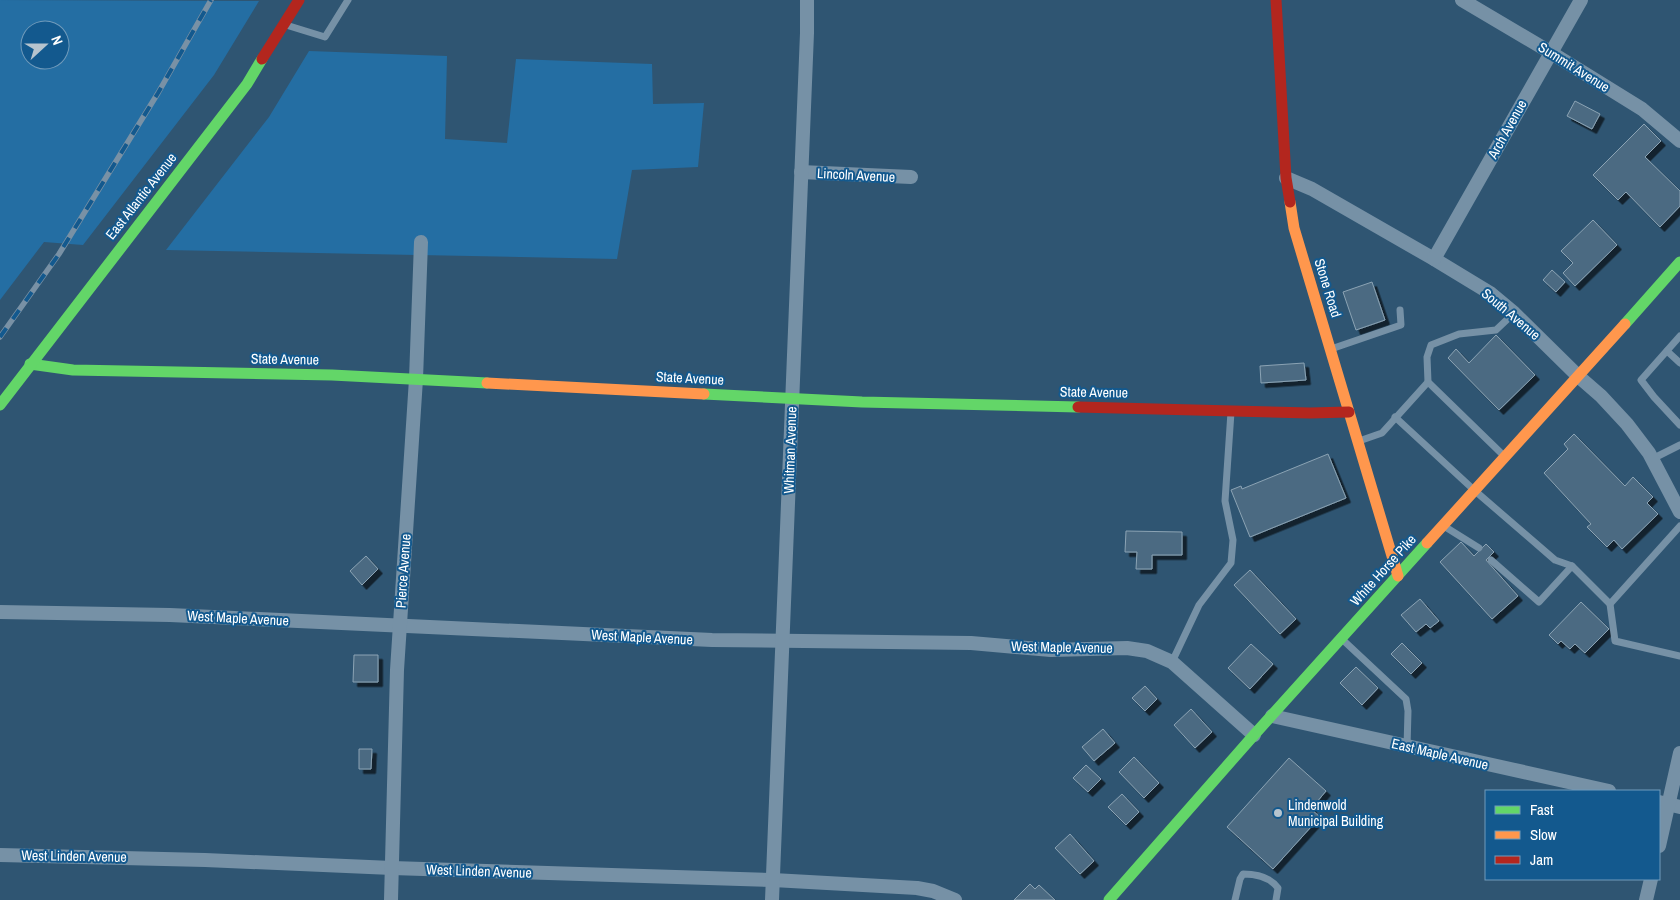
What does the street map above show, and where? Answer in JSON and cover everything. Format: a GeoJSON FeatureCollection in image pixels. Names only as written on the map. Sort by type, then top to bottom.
{"type":"FeatureCollection","features":[{"type":"Feature","properties":{"kind":"main road","name":"East Atlantic Avenue"},"geometry":{"type":"LineString","coordinates":[[0,405],[247,84],[299,0]]}},
{"type":"Feature","properties":{"kind":"main road","name":"Stone Road"},"geometry":{"type":"LineString","coordinates":[[1276,0],[1286,178],[1295,230],[1398,576]]}},
{"type":"Feature","properties":{"kind":"main road","name":"White Horse Pike"},"geometry":{"type":"LineString","coordinates":[[1109,900],[1254,735],[1680,262]]}},
{"type":"Feature","properties":{"kind":"main road","name":"State Avenue"},"geometry":{"type":"LineString","coordinates":[[30,364],[73,370],[332,375],[862,402],[1232,412],[1349,412]]}},
{"type":"Feature","properties":{"kind":"street","name":"Whitman Avenue"},"geometry":{"type":"LineString","coordinates":[[772,900],[807,0]]}},
{"type":"Feature","properties":{"kind":"street","name":"Summit Avenue"},"geometry":{"type":"LineString","coordinates":[[1462,0],[1642,109],[1680,141]]}},
{"type":"Feature","properties":{"kind":"street","name":"Arch Avenue"},"geometry":{"type":"LineString","coordinates":[[1434,259],[1581,0]]}},
{"type":"Feature","properties":{"kind":"street","name":"Lincoln Avenue"},"geometry":{"type":"LineString","coordinates":[[801,172],[911,178]]}},
{"type":"Feature","properties":{"kind":"street","name":"South Avenue"},"geometry":{"type":"LineString","coordinates":[[1286,178],[1312,189],[1434,259],[1490,293],[1514,313],[1578,376],[1602,396],[1627,424],[1652,459],[1680,512]]}},
{"type":"Feature","properties":{"kind":"street","name":"Pierce Avenue"},"geometry":{"type":"LineString","coordinates":[[391,900],[397,670],[416,379],[421,242]]}},
{"type":"Feature","properties":{"kind":"street","name":"West Maple Avenue"},"geometry":{"type":"LineString","coordinates":[[0,612],[170,615],[712,640],[971,643],[1050,650],[1127,648],[1147,651],[1172,662],[1254,735]]}},
{"type":"Feature","properties":{"kind":"street","name":"East Maple Avenue"},"geometry":{"type":"LineString","coordinates":[[1272,716],[1603,790]]}},
{"type":"Feature","properties":{"kind":"street"},"geometry":{"type":"LineString","coordinates":[[1660,842],[1680,753]]}},
{"type":"Feature","properties":{"kind":"street","name":"West Linden Avenue"},"geometry":{"type":"LineString","coordinates":[[0,854],[773,880],[917,888],[933,891],[955,900]]}},
{"type":"Feature","properties":{"kind":"street"},"geometry":{"type":"LineString","coordinates":[[1646,900],[1651,880]]}},
{"type":"Feature","properties":{"kind":"lane"},"geometry":{"type":"LineString","coordinates":[[285,25],[325,37],[348,0]]}},
{"type":"Feature","properties":{"kind":"lane"},"geometry":{"type":"LineString","coordinates":[[1330,349],[1401,325],[1400,310]]}},
{"type":"Feature","properties":{"kind":"lane"},"geometry":{"type":"LineString","coordinates":[[1505,456],[1428,382],[1427,357],[1431,345],[1437,341],[1460,334],[1496,330],[1514,313]]}},
{"type":"Feature","properties":{"kind":"lane"},"geometry":{"type":"LineString","coordinates":[[1680,336],[1641,380],[1680,425]]}},
{"type":"Feature","properties":{"kind":"lane"},"geometry":{"type":"LineString","coordinates":[[1667,351],[1680,364]]}},
{"type":"Feature","properties":{"kind":"lane"},"geometry":{"type":"LineString","coordinates":[[1358,441],[1382,433],[1428,382]]}},
{"type":"Feature","properties":{"kind":"lane"},"geometry":{"type":"LineString","coordinates":[[1172,662],[1199,605],[1231,563],[1233,540],[1225,501],[1232,412]]}},
{"type":"Feature","properties":{"kind":"lane"},"geometry":{"type":"LineString","coordinates":[[1395,417],[1474,490],[1555,560],[1572,566],[1610,604],[1614,641],[1680,656]]}},
{"type":"Feature","properties":{"kind":"lane"},"geometry":{"type":"LineString","coordinates":[[1652,459],[1680,445]]}},
{"type":"Feature","properties":{"kind":"lane"},"geometry":{"type":"LineString","coordinates":[[1442,525],[1479,548]]}},
{"type":"Feature","properties":{"kind":"lane"},"geometry":{"type":"LineString","coordinates":[[1610,604],[1680,526]]}},
{"type":"Feature","properties":{"kind":"lane"},"geometry":{"type":"LineString","coordinates":[[1492,560],[1539,602],[1572,566]]}},
{"type":"Feature","properties":{"kind":"lane"},"geometry":{"type":"LineString","coordinates":[[1341,639],[1406,699],[1408,711],[1407,747]]}},
{"type":"Feature","properties":{"kind":"lane"},"geometry":{"type":"LineString","coordinates":[[1235,900],[1243,874],[1256,874],[1274,882],[1278,888],[1276,900]]}},
{"type":"Feature","properties":{"kind":"shaded area"},"geometry":{"type":"Polygon","coordinates":[[[0,0],[259,1],[214,75],[83,245],[44,242],[0,300],[0,0]]]}},
{"type":"Feature","properties":{"kind":"shaded area"},"geometry":{"type":"Polygon","coordinates":[[[309,51],[447,56],[445,139],[507,143],[516,59],[652,64],[653,104],[704,103],[698,167],[632,170],[617,259],[166,250],[269,117],[309,51]]]}},
{"type":"Feature","properties":{"kind":"building"},"geometry":{"type":"Polygon","coordinates":[[[1575,101],[1600,114],[1592,129],[1567,116],[1575,101]]]}},
{"type":"Feature","properties":{"kind":"building"},"geometry":{"type":"Polygon","coordinates":[[[1644,124],[1661,141],[1645,157],[1680,191],[1680,206],[1660,227],[1626,192],[1618,200],[1593,175],[1644,124]]]}},
{"type":"Feature","properties":{"kind":"building"},"geometry":{"type":"Polygon","coordinates":[[[1593,220],[1617,245],[1575,286],[1563,273],[1573,263],[1561,251],[1593,220]]]}},
{"type":"Feature","properties":{"kind":"building"},"geometry":{"type":"Polygon","coordinates":[[[1552,270],[1565,282],[1556,292],[1543,280],[1552,270]]]}},
{"type":"Feature","properties":{"kind":"building"},"geometry":{"type":"Polygon","coordinates":[[[1372,282],[1385,320],[1356,330],[1343,292],[1372,282]]]}},
{"type":"Feature","properties":{"kind":"building"},"geometry":{"type":"Polygon","coordinates":[[[1496,335],[1535,375],[1499,410],[1448,358],[1456,349],[1469,363],[1496,335]]]}},
{"type":"Feature","properties":{"kind":"building"},"geometry":{"type":"Polygon","coordinates":[[[1304,363],[1306,380],[1261,383],[1260,366],[1304,363]]]}},
{"type":"Feature","properties":{"kind":"building"},"geometry":{"type":"Polygon","coordinates":[[[1574,434],[1625,486],[1633,477],[1653,497],[1647,503],[1658,514],[1622,549],[1614,540],[1607,547],[1587,527],[1591,524],[1544,473],[1568,449],[1564,444],[1574,434]]]}},
{"type":"Feature","properties":{"kind":"building"},"geometry":{"type":"Polygon","coordinates":[[[1328,454],[1346,498],[1250,537],[1231,490],[1241,486],[1242,489],[1328,454]]]}},
{"type":"Feature","properties":{"kind":"building"},"geometry":{"type":"Polygon","coordinates":[[[1126,531],[1182,532],[1182,555],[1152,555],[1152,569],[1136,569],[1137,552],[1125,552],[1126,531]]]}},
{"type":"Feature","properties":{"kind":"building"},"geometry":{"type":"Polygon","coordinates":[[[1461,542],[1474,556],[1486,544],[1494,552],[1486,560],[1518,596],[1492,619],[1440,562],[1461,542]]]}},
{"type":"Feature","properties":{"kind":"building"},"geometry":{"type":"Polygon","coordinates":[[[366,556],[378,569],[362,585],[350,571],[366,556]]]}},
{"type":"Feature","properties":{"kind":"building"},"geometry":{"type":"Polygon","coordinates":[[[1250,570],[1296,619],[1280,634],[1234,585],[1250,570]]]}},
{"type":"Feature","properties":{"kind":"building"},"geometry":{"type":"Polygon","coordinates":[[[1420,599],[1439,621],[1430,628],[1426,624],[1416,632],[1401,615],[1420,599]]]}},
{"type":"Feature","properties":{"kind":"building"},"geometry":{"type":"Polygon","coordinates":[[[1581,602],[1609,629],[1585,653],[1575,644],[1570,649],[1561,641],[1558,644],[1549,635],[1581,602]]]}},
{"type":"Feature","properties":{"kind":"building"},"geometry":{"type":"Polygon","coordinates":[[[1402,643],[1422,663],[1411,674],[1391,654],[1402,643]]]}},
{"type":"Feature","properties":{"kind":"building"},"geometry":{"type":"Polygon","coordinates":[[[1251,644],[1273,664],[1250,689],[1228,668],[1251,644]]]}},
{"type":"Feature","properties":{"kind":"building"},"geometry":{"type":"Polygon","coordinates":[[[354,655],[378,655],[378,682],[353,682],[354,655]]]}},
{"type":"Feature","properties":{"kind":"building"},"geometry":{"type":"Polygon","coordinates":[[[1356,667],[1378,688],[1362,705],[1340,683],[1356,667]]]}},
{"type":"Feature","properties":{"kind":"building"},"geometry":{"type":"Polygon","coordinates":[[[1145,686],[1157,699],[1145,711],[1132,698],[1145,686]]]}},
{"type":"Feature","properties":{"kind":"building"},"geometry":{"type":"Polygon","coordinates":[[[1191,709],[1212,732],[1195,748],[1174,725],[1191,709]]]}},
{"type":"Feature","properties":{"kind":"building"},"geometry":{"type":"Polygon","coordinates":[[[1103,729],[1115,743],[1094,761],[1082,747],[1103,729]]]}},
{"type":"Feature","properties":{"kind":"building"},"geometry":{"type":"Polygon","coordinates":[[[359,749],[372,749],[371,769],[359,769],[359,749]]]}},
{"type":"Feature","properties":{"kind":"building"},"geometry":{"type":"Polygon","coordinates":[[[1134,757],[1159,783],[1144,798],[1119,772],[1134,757]]]}},
{"type":"Feature","properties":{"kind":"building","name":"Lindenwold Municipal Building"},"geometry":{"type":"Polygon","coordinates":[[[1289,758],[1326,791],[1311,809],[1320,817],[1273,869],[1227,827],[1289,758]]]}},
{"type":"Feature","properties":{"kind":"building"},"geometry":{"type":"Polygon","coordinates":[[[1086,765],[1101,779],[1088,792],[1073,778],[1086,765]]]}},
{"type":"Feature","properties":{"kind":"building"},"geometry":{"type":"Polygon","coordinates":[[[1122,794],[1139,812],[1126,825],[1108,807],[1122,794]]]}},
{"type":"Feature","properties":{"kind":"building"},"geometry":{"type":"Polygon","coordinates":[[[1070,834],[1094,861],[1080,874],[1055,848],[1070,834]]]}},
{"type":"Feature","properties":{"kind":"building"},"geometry":{"type":"Polygon","coordinates":[[[1030,884],[1035,889],[1039,885],[1055,900],[1014,900],[1030,884]]]}},
{"type":"Feature","properties":{"kind":"railway"},"geometry":{"type":"LineString","coordinates":[[0,337],[59,254],[158,93],[211,0]]}},
{"type":"Feature","properties":{"kind":"traffic: fast"},"geometry":{"type":"LineString","coordinates":[[0,405],[247,84],[262,59]]}},
{"type":"Feature","properties":{"kind":"traffic: fast"},"geometry":{"type":"LineString","coordinates":[[1625,324],[1680,262]]}},
{"type":"Feature","properties":{"kind":"traffic: fast"},"geometry":{"type":"LineString","coordinates":[[30,364],[73,370],[332,375],[487,383]]}},
{"type":"Feature","properties":{"kind":"traffic: fast"},"geometry":{"type":"LineString","coordinates":[[704,394],[862,402],[1078,407]]}},
{"type":"Feature","properties":{"kind":"traffic: fast"},"geometry":{"type":"LineString","coordinates":[[1109,900],[1427,543]]}},
{"type":"Feature","properties":{"kind":"traffic: slow"},"geometry":{"type":"LineString","coordinates":[[1290,202],[1294,228],[1398,576]]}},
{"type":"Feature","properties":{"kind":"traffic: slow"},"geometry":{"type":"LineString","coordinates":[[1427,543],[1625,324]]}},
{"type":"Feature","properties":{"kind":"traffic: slow"},"geometry":{"type":"LineString","coordinates":[[487,383],[704,394]]}},
{"type":"Feature","properties":{"kind":"traffic: jam"},"geometry":{"type":"LineString","coordinates":[[262,59],[299,0]]}},
{"type":"Feature","properties":{"kind":"traffic: jam"},"geometry":{"type":"LineString","coordinates":[[1276,0],[1286,178],[1290,202]]}},
{"type":"Feature","properties":{"kind":"traffic: jam"},"geometry":{"type":"LineString","coordinates":[[1078,407],[1310,413],[1349,412]]}},
{"type":"Feature","properties":{"kind":"place","name":"Lindenwold Municipal Building"},"geometry":{"type":"Point","coordinates":[1278,813]}}]}
